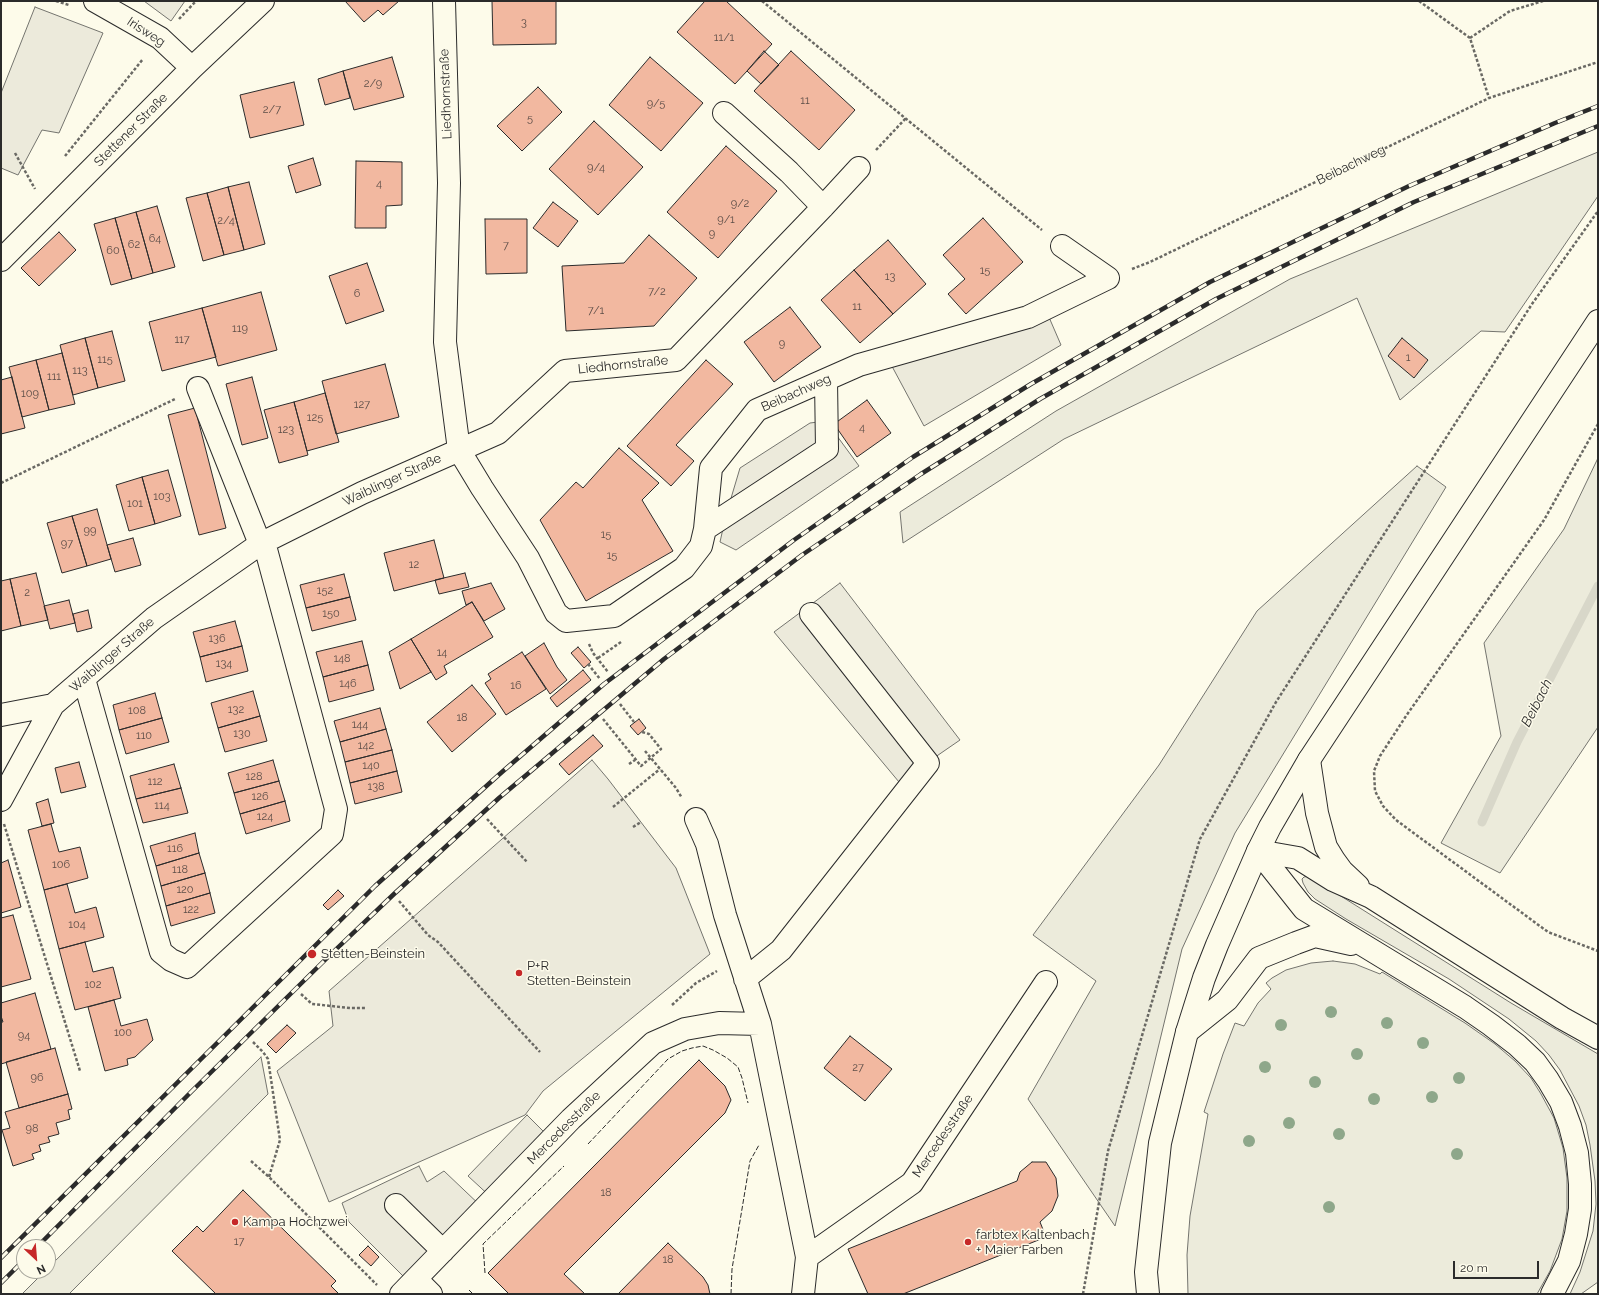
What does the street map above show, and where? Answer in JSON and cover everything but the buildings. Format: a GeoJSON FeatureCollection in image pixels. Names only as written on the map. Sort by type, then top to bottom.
{"type":"FeatureCollection","features":[{"type":"Feature","properties":{"kind":"main road","name":"Irisweg"},"geometry":{"type":"LineString","coordinates":[[95,1],[160,38],[192,68]]}},
{"type":"Feature","properties":{"kind":"main road","name":"Stettener Straße"},"geometry":{"type":"LineString","coordinates":[[1,260],[192,68],[263,1]]}},
{"type":"Feature","properties":{"kind":"main road","name":"Liedhornstraße"},"geometry":{"type":"LineString","coordinates":[[444,1],[449,183],[444,342],[459,450],[528,558],[556,613],[566,621]]}},
{"type":"Feature","properties":{"kind":"main road"},"geometry":{"type":"LineString","coordinates":[[724,113],[789,172],[823,207]]}},
{"type":"Feature","properties":{"kind":"main road","name":"Liedhornstraße"},"geometry":{"type":"LineString","coordinates":[[459,450],[498,433],[565,371],[676,360],[859,168]]}},
{"type":"Feature","properties":{"kind":"main road"},"geometry":{"type":"LineString","coordinates":[[1062,246],[1108,278]]}},
{"type":"Feature","properties":{"kind":"main road","name":"Beibachweg"},"geometry":{"type":"LineString","coordinates":[[566,621],[614,616],[684,568],[701,546],[705,529],[710,468],[757,410],[859,365],[1028,317],[1108,278]]}},
{"type":"Feature","properties":{"kind":"main road"},"geometry":{"type":"LineString","coordinates":[[1148,1294],[1146,1272],[1160,1143],[1187,1032],[1214,951],[1258,851],[1270,827],[1309,760],[1598,321]]}},
{"type":"Feature","properties":{"kind":"main road"},"geometry":{"type":"LineString","coordinates":[[705,529],[827,449],[826,380]]}},
{"type":"Feature","properties":{"kind":"main road"},"geometry":{"type":"LineString","coordinates":[[84,679],[161,952],[170,960],[187,967],[332,834],[336,809],[262,543],[198,388]]}},
{"type":"Feature","properties":{"kind":"main road","name":"Waiblinger Straße"},"geometry":{"type":"LineString","coordinates":[[1,800],[53,705],[154,618],[262,543],[362,493],[459,450]]}},
{"type":"Feature","properties":{"kind":"main road"},"geometry":{"type":"LineString","coordinates":[[742,970],[781,950],[928,762],[811,614]]}},
{"type":"Feature","properties":{"kind":"main road"},"geometry":{"type":"LineString","coordinates":[[1,715],[53,705]]}},
{"type":"Feature","properties":{"kind":"main road"},"geometry":{"type":"LineString","coordinates":[[1309,760],[1317,813],[1326,847],[1342,871],[1370,897]]}},
{"type":"Feature","properties":{"kind":"main road"},"geometry":{"type":"LineString","coordinates":[[696,819],[707,844],[725,915],[760,1024],[806,1257],[803,1294]]}},
{"type":"Feature","properties":{"kind":"main road"},"geometry":{"type":"LineString","coordinates":[[1258,851],[1298,858],[1333,880],[1370,897],[1562,1018],[1598,1038]]}},
{"type":"Feature","properties":{"kind":"main road"},"geometry":{"type":"LineString","coordinates":[[1258,851],[1304,908],[1465,1007],[1517,1045],[1535,1062],[1548,1080],[1561,1102],[1570,1126],[1577,1153],[1580,1184],[1580,1209],[1576,1234],[1569,1261],[1552,1294]]}},
{"type":"Feature","properties":{"kind":"main road"},"geometry":{"type":"LineString","coordinates":[[1187,1032],[1227,1000],[1259,958],[1296,942],[1315,936],[1366,947]]}},
{"type":"Feature","properties":{"kind":"main road","name":"Mercedesstraße"},"geometry":{"type":"LineString","coordinates":[[806,1257],[912,1183],[1046,982]]}},
{"type":"Feature","properties":{"kind":"main road","name":"Mercedesstraße"},"geometry":{"type":"LineString","coordinates":[[408,1286],[571,1119],[654,1043],[685,1029],[719,1023],[760,1024]]}},
{"type":"Feature","properties":{"kind":"main road"},"geometry":{"type":"LineString","coordinates":[[396,1205],[443,1251]]}},
{"type":"Feature","properties":{"kind":"main road"},"geometry":{"type":"LineString","coordinates":[[408,1286],[431,1294]]}},
{"type":"Feature","properties":{"kind":"path"},"geometry":{"type":"LineString","coordinates":[[62,160],[160,38],[196,1]]}},
{"type":"Feature","properties":{"kind":"path"},"geometry":{"type":"LineString","coordinates":[[762,1],[1062,246]]}},
{"type":"Feature","properties":{"kind":"path"},"geometry":{"type":"LineString","coordinates":[[1419,1],[1470,38],[1489,98]]}},
{"type":"Feature","properties":{"kind":"path"},"geometry":{"type":"LineString","coordinates":[[1470,38],[1510,11],[1543,1]]}},
{"type":"Feature","properties":{"kind":"path","name":"Beibachweg"},"geometry":{"type":"LineString","coordinates":[[1108,278],[1150,262],[1489,98],[1598,62]]}},
{"type":"Feature","properties":{"kind":"path"},"geometry":{"type":"LineString","coordinates":[[859,168],[906,118]]}},
{"type":"Feature","properties":{"kind":"path"},"geometry":{"type":"LineString","coordinates":[[15,153],[37,191]]}},
{"type":"Feature","properties":{"kind":"path"},"geometry":{"type":"LineString","coordinates":[[1,483],[198,388]]}},
{"type":"Feature","properties":{"kind":"path"},"geometry":{"type":"LineString","coordinates":[[1598,424],[1544,520],[1406,716],[1380,756],[1374,771],[1375,791],[1383,806],[1396,820],[1548,932],[1598,952]]}},
{"type":"Feature","properties":{"kind":"path"},"geometry":{"type":"LineString","coordinates":[[590,649],[608,672]]}},
{"type":"Feature","properties":{"kind":"path"},"geometry":{"type":"LineString","coordinates":[[598,658],[607,653]]}},
{"type":"Feature","properties":{"kind":"path"},"geometry":{"type":"LineString","coordinates":[[588,664],[600,679]]}},
{"type":"Feature","properties":{"kind":"path"},"geometry":{"type":"LineString","coordinates":[[620,704],[634,722]]}},
{"type":"Feature","properties":{"kind":"path"},"geometry":{"type":"LineString","coordinates":[[602,719],[641,766],[661,749],[649,734],[642,732]]}},
{"type":"Feature","properties":{"kind":"path"},"geometry":{"type":"LineString","coordinates":[[645,751],[676,788],[696,819]]}},
{"type":"Feature","properties":{"kind":"path"},"geometry":{"type":"LineString","coordinates":[[629,764],[635,760]]}},
{"type":"Feature","properties":{"kind":"path"},"geometry":{"type":"LineString","coordinates":[[613,807],[660,769]]}},
{"type":"Feature","properties":{"kind":"path"},"geometry":{"type":"LineString","coordinates":[[487,819],[526,862]]}},
{"type":"Feature","properties":{"kind":"path"},"geometry":{"type":"LineString","coordinates":[[3,821],[80,1071]]}},
{"type":"Feature","properties":{"kind":"path"},"geometry":{"type":"LineString","coordinates":[[633,827],[641,822]]}},
{"type":"Feature","properties":{"kind":"path"},"geometry":{"type":"LineString","coordinates":[[398,901],[428,935],[438,942],[540,1052]]}},
{"type":"Feature","properties":{"kind":"path"},"geometry":{"type":"LineString","coordinates":[[654,1043],[673,1004],[696,983],[713,972],[742,970]]}},
{"type":"Feature","properties":{"kind":"path"},"geometry":{"type":"LineString","coordinates":[[301,994],[312,1004],[364,1008]]}},
{"type":"Feature","properties":{"kind":"path"},"geometry":{"type":"LineString","coordinates":[[253,1042],[268,1059],[280,1140],[269,1177]]}},
{"type":"Feature","properties":{"kind":"path"},"geometry":{"type":"LineString","coordinates":[[251,1161],[269,1177],[380,1288]]}},
{"type":"Feature","properties":{"kind":"shaded area"},"geometry":{"type":"Polygon","coordinates":[[[144,1],[185,1],[171,21],[144,1]]]}},
{"type":"Feature","properties":{"kind":"shaded area"},"geometry":{"type":"Polygon","coordinates":[[[35,7],[103,33],[59,133],[42,130],[18,175],[1,168],[1,93],[35,7]]]}},
{"type":"Feature","properties":{"kind":"shaded area"},"geometry":{"type":"Polygon","coordinates":[[[1598,152],[1598,196],[1505,332],[1481,331],[1400,400],[1357,298],[1064,439],[903,543],[900,512],[1056,411],[1290,279],[1598,152]]]}},
{"type":"Feature","properties":{"kind":"shaded area"},"geometry":{"type":"Polygon","coordinates":[[[1045,308],[1061,345],[924,426],[887,357],[1045,308]]]}},
{"type":"Feature","properties":{"kind":"shaded area"},"geometry":{"type":"Polygon","coordinates":[[[826,421],[859,466],[736,550],[720,542],[726,515],[740,468],[810,423],[826,421]]]}},
{"type":"Feature","properties":{"kind":"shaded area"},"geometry":{"type":"Polygon","coordinates":[[[1598,458],[1598,727],[1500,873],[1441,843],[1501,736],[1484,643],[1564,529],[1598,458]]]}},
{"type":"Feature","properties":{"kind":"shaded area"},"geometry":{"type":"Polygon","coordinates":[[[1417,466],[1446,487],[1235,833],[1182,949],[1115,1226],[1028,1099],[1096,981],[1033,935],[1159,765],[1257,611],[1417,466]]]}},
{"type":"Feature","properties":{"kind":"shaded area"},"geometry":{"type":"Polygon","coordinates":[[[840,583],[960,740],[899,782],[774,632],[840,583]]]}},
{"type":"Feature","properties":{"kind":"shaded area","name":"P+R Stetten-Beinstein"},"geometry":{"type":"Polygon","coordinates":[[[592,760],[676,868],[710,954],[543,1091],[525,1115],[329,1202],[277,1071],[333,1026],[329,991],[592,760]]]}},
{"type":"Feature","properties":{"kind":"shaded area"},"geometry":{"type":"Polygon","coordinates":[[[1309,876],[1511,1003],[1598,1054],[1598,1282],[1581,1294],[1570,1294],[1580,1272],[1593,1231],[1596,1204],[1595,1181],[1586,1125],[1579,1106],[1560,1070],[1536,1041],[1509,1019],[1449,979],[1346,919],[1315,899],[1308,892],[1303,883],[1302,879],[1309,876]]]}},
{"type":"Feature","properties":{"kind":"shaded area"},"geometry":{"type":"Polygon","coordinates":[[[1333,961],[1355,964],[1380,974],[1382,972],[1465,1023],[1495,1044],[1515,1061],[1531,1078],[1541,1094],[1554,1118],[1563,1148],[1567,1178],[1567,1211],[1562,1239],[1550,1271],[1537,1294],[1188,1294],[1187,1255],[1190,1216],[1208,1114],[1204,1112],[1235,1023],[1244,1026],[1258,1003],[1271,989],[1266,983],[1272,978],[1286,970],[1311,963],[1333,961]]]}},
{"type":"Feature","properties":{"kind":"shaded area"},"geometry":{"type":"Polygon","coordinates":[[[261,1057],[268,1094],[69,1294],[22,1294],[37,1279],[56,1279],[56,1260],[261,1057]]]}},
{"type":"Feature","properties":{"kind":"shaded area"},"geometry":{"type":"Polygon","coordinates":[[[527,1115],[551,1139],[493,1199],[468,1176],[527,1115]]]}},
{"type":"Feature","properties":{"kind":"shaded area"},"geometry":{"type":"Polygon","coordinates":[[[419,1166],[427,1182],[444,1171],[484,1209],[411,1284],[349,1222],[342,1203],[419,1166]]]}},
{"type":"Feature","properties":{"kind":"waterway","name":"Beibach"},"geometry":{"type":"LineString","coordinates":[[1482,822],[1517,742],[1598,586]]}},
{"type":"Feature","properties":{"kind":"railway"},"geometry":{"type":"LineString","coordinates":[[1,1258],[375,886],[502,772],[604,684],[794,540],[913,457],[1031,384],[1210,282],[1409,186],[1598,106]]}},
{"type":"Feature","properties":{"kind":"railway"},"geometry":{"type":"LineString","coordinates":[[45,1239],[328,957],[499,798],[664,659],[802,555],[921,474],[1040,399],[1216,299],[1414,202],[1598,126]]}},
{"type":"Feature","properties":{"kind":"railway"},"geometry":{"type":"LineString","coordinates":[[1,1283],[16,1268]]}},
{"type":"Feature","properties":{"kind":"fence"},"geometry":{"type":"LineString","coordinates":[[588,1144],[668,1059],[682,1051],[692,1048],[703,1046],[713,1050],[727,1058],[738,1067],[748,1103]]}},
{"type":"Feature","properties":{"kind":"fence"},"geometry":{"type":"LineString","coordinates":[[731,1294],[732,1269],[750,1161],[759,1145]]}},
{"type":"Feature","properties":{"kind":"fence"},"geometry":{"type":"LineString","coordinates":[[485,1273],[483,1244],[564,1166]]}},
{"type":"Feature","properties":{"kind":"fence"},"geometry":{"type":"LineString","coordinates":[[469,1290],[473,1294]]}},
{"type":"Feature","properties":{"kind":"place","name":"Stetten-Beinstein"},"geometry":{"type":"Point","coordinates":[312,954]}},
{"type":"Feature","properties":{"kind":"place","name":"P+R Stetten-Beinstein"},"geometry":{"type":"Point","coordinates":[519,973]}},
{"type":"Feature","properties":{"kind":"place","name":"Kampa Hochzwei"},"geometry":{"type":"Point","coordinates":[235,1222]}},
{"type":"Feature","properties":{"kind":"place","name":"farbtex Kaltenbach + Maier Farben"},"geometry":{"type":"Point","coordinates":[968,1242]}}]}
